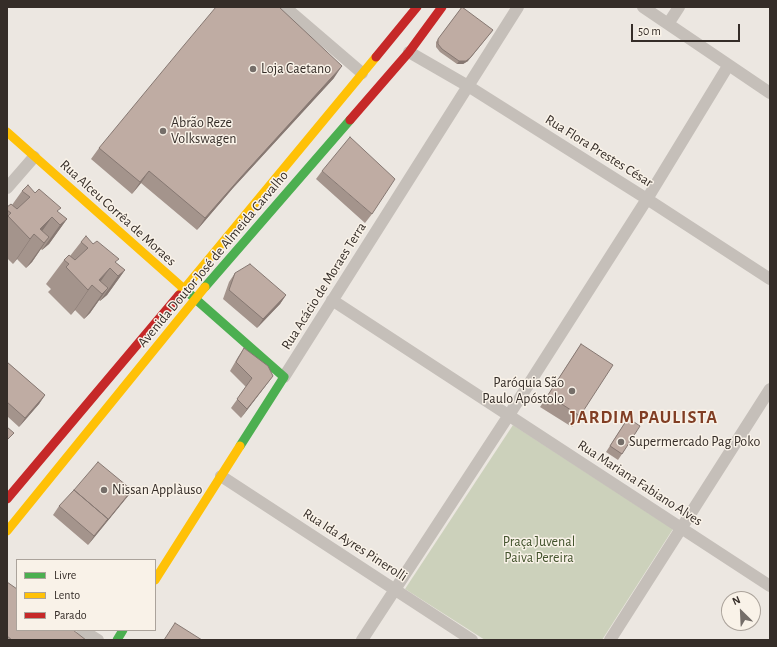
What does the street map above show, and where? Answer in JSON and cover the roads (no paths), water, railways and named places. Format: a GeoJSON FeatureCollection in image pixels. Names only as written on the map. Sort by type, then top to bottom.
{"type":"FeatureCollection","features":[{"type":"Feature","properties":{"kind":"main road","name":"Avenida Doutor José de Almeida Carvalho"},"geometry":{"type":"LineString","coordinates":[[7,499],[184,290],[417,7]]}},
{"type":"Feature","properties":{"kind":"main road","name":"Avenida Doutor José de Almeida Carvalho"},"geometry":{"type":"LineString","coordinates":[[7,531],[196,299],[409,52],[442,7]]}},
{"type":"Feature","properties":{"kind":"main road","name":"Rua Alceu Corrêa de Moraes"},"geometry":{"type":"LineString","coordinates":[[7,132],[284,377]]}},
{"type":"Feature","properties":{"kind":"main road","name":"Rua Acácio de Moraes Terra"},"geometry":{"type":"LineString","coordinates":[[156,578],[284,377]]}},
{"type":"Feature","properties":{"kind":"main road"},"geometry":{"type":"LineString","coordinates":[[117,640],[122,631]]}},
{"type":"Feature","properties":{"kind":"street"},"geometry":{"type":"LineString","coordinates":[[285,7],[362,73]]}},
{"type":"Feature","properties":{"kind":"street","name":"Rua Acácio de Moraes Terra"},"geometry":{"type":"LineString","coordinates":[[284,377],[518,7]]}},
{"type":"Feature","properties":{"kind":"street"},"geometry":{"type":"LineString","coordinates":[[643,7],[770,93]]}},
{"type":"Feature","properties":{"kind":"street"},"geometry":{"type":"LineString","coordinates":[[668,24],[679,7]]}},
{"type":"Feature","properties":{"kind":"street","name":"Rua Flora Prestes César"},"geometry":{"type":"LineString","coordinates":[[409,52],[468,86],[647,198],[770,279]]}},
{"type":"Feature","properties":{"kind":"street"},"geometry":{"type":"LineString","coordinates":[[362,640],[509,415],[647,198],[728,66]]}},
{"type":"Feature","properties":{"kind":"street"},"geometry":{"type":"LineString","coordinates":[[7,188],[34,157]]}},
{"type":"Feature","properties":{"kind":"street","name":"Rua Mariana Fabiano Alves"},"geometry":{"type":"LineString","coordinates":[[332,300],[770,586]]}},
{"type":"Feature","properties":{"kind":"street"},"geometry":{"type":"LineString","coordinates":[[610,640],[770,389]]}},
{"type":"Feature","properties":{"kind":"street","name":"Rua Ida Ayres Pinerolli"},"geometry":{"type":"LineString","coordinates":[[221,476],[472,640]]}},
{"type":"Feature","properties":{"kind":"street"},"geometry":{"type":"LineString","coordinates":[[84,631],[98,640]]}},
{"type":"Feature","properties":{"kind":"place","name":"Loja Caetano"},"geometry":{"type":"Point","coordinates":[253,69]}},
{"type":"Feature","properties":{"kind":"place","name":"Abrão Reze Volkswagen"},"geometry":{"type":"Point","coordinates":[163,131]}},
{"type":"Feature","properties":{"kind":"place","name":"Paróquia São Paulo Apóstolo"},"geometry":{"type":"Point","coordinates":[572,391]}},
{"type":"Feature","properties":{"kind":"place","name":"Supermercado Pag Poko"},"geometry":{"type":"Point","coordinates":[621,442]}},
{"type":"Feature","properties":{"kind":"place","name":"Nissan Applàuso"},"geometry":{"type":"Point","coordinates":[104,490]}},
{"type":"Feature","properties":{"kind":"district","name":"JARDIM PAULISTA"},"geometry":{"type":"Point","coordinates":[644,418]}},
{"type":"Feature","properties":{"kind":"park label","name":"Praça Juvenal Paiva Pereira"},"geometry":{"type":"Point","coordinates":[539,550]}}]}
